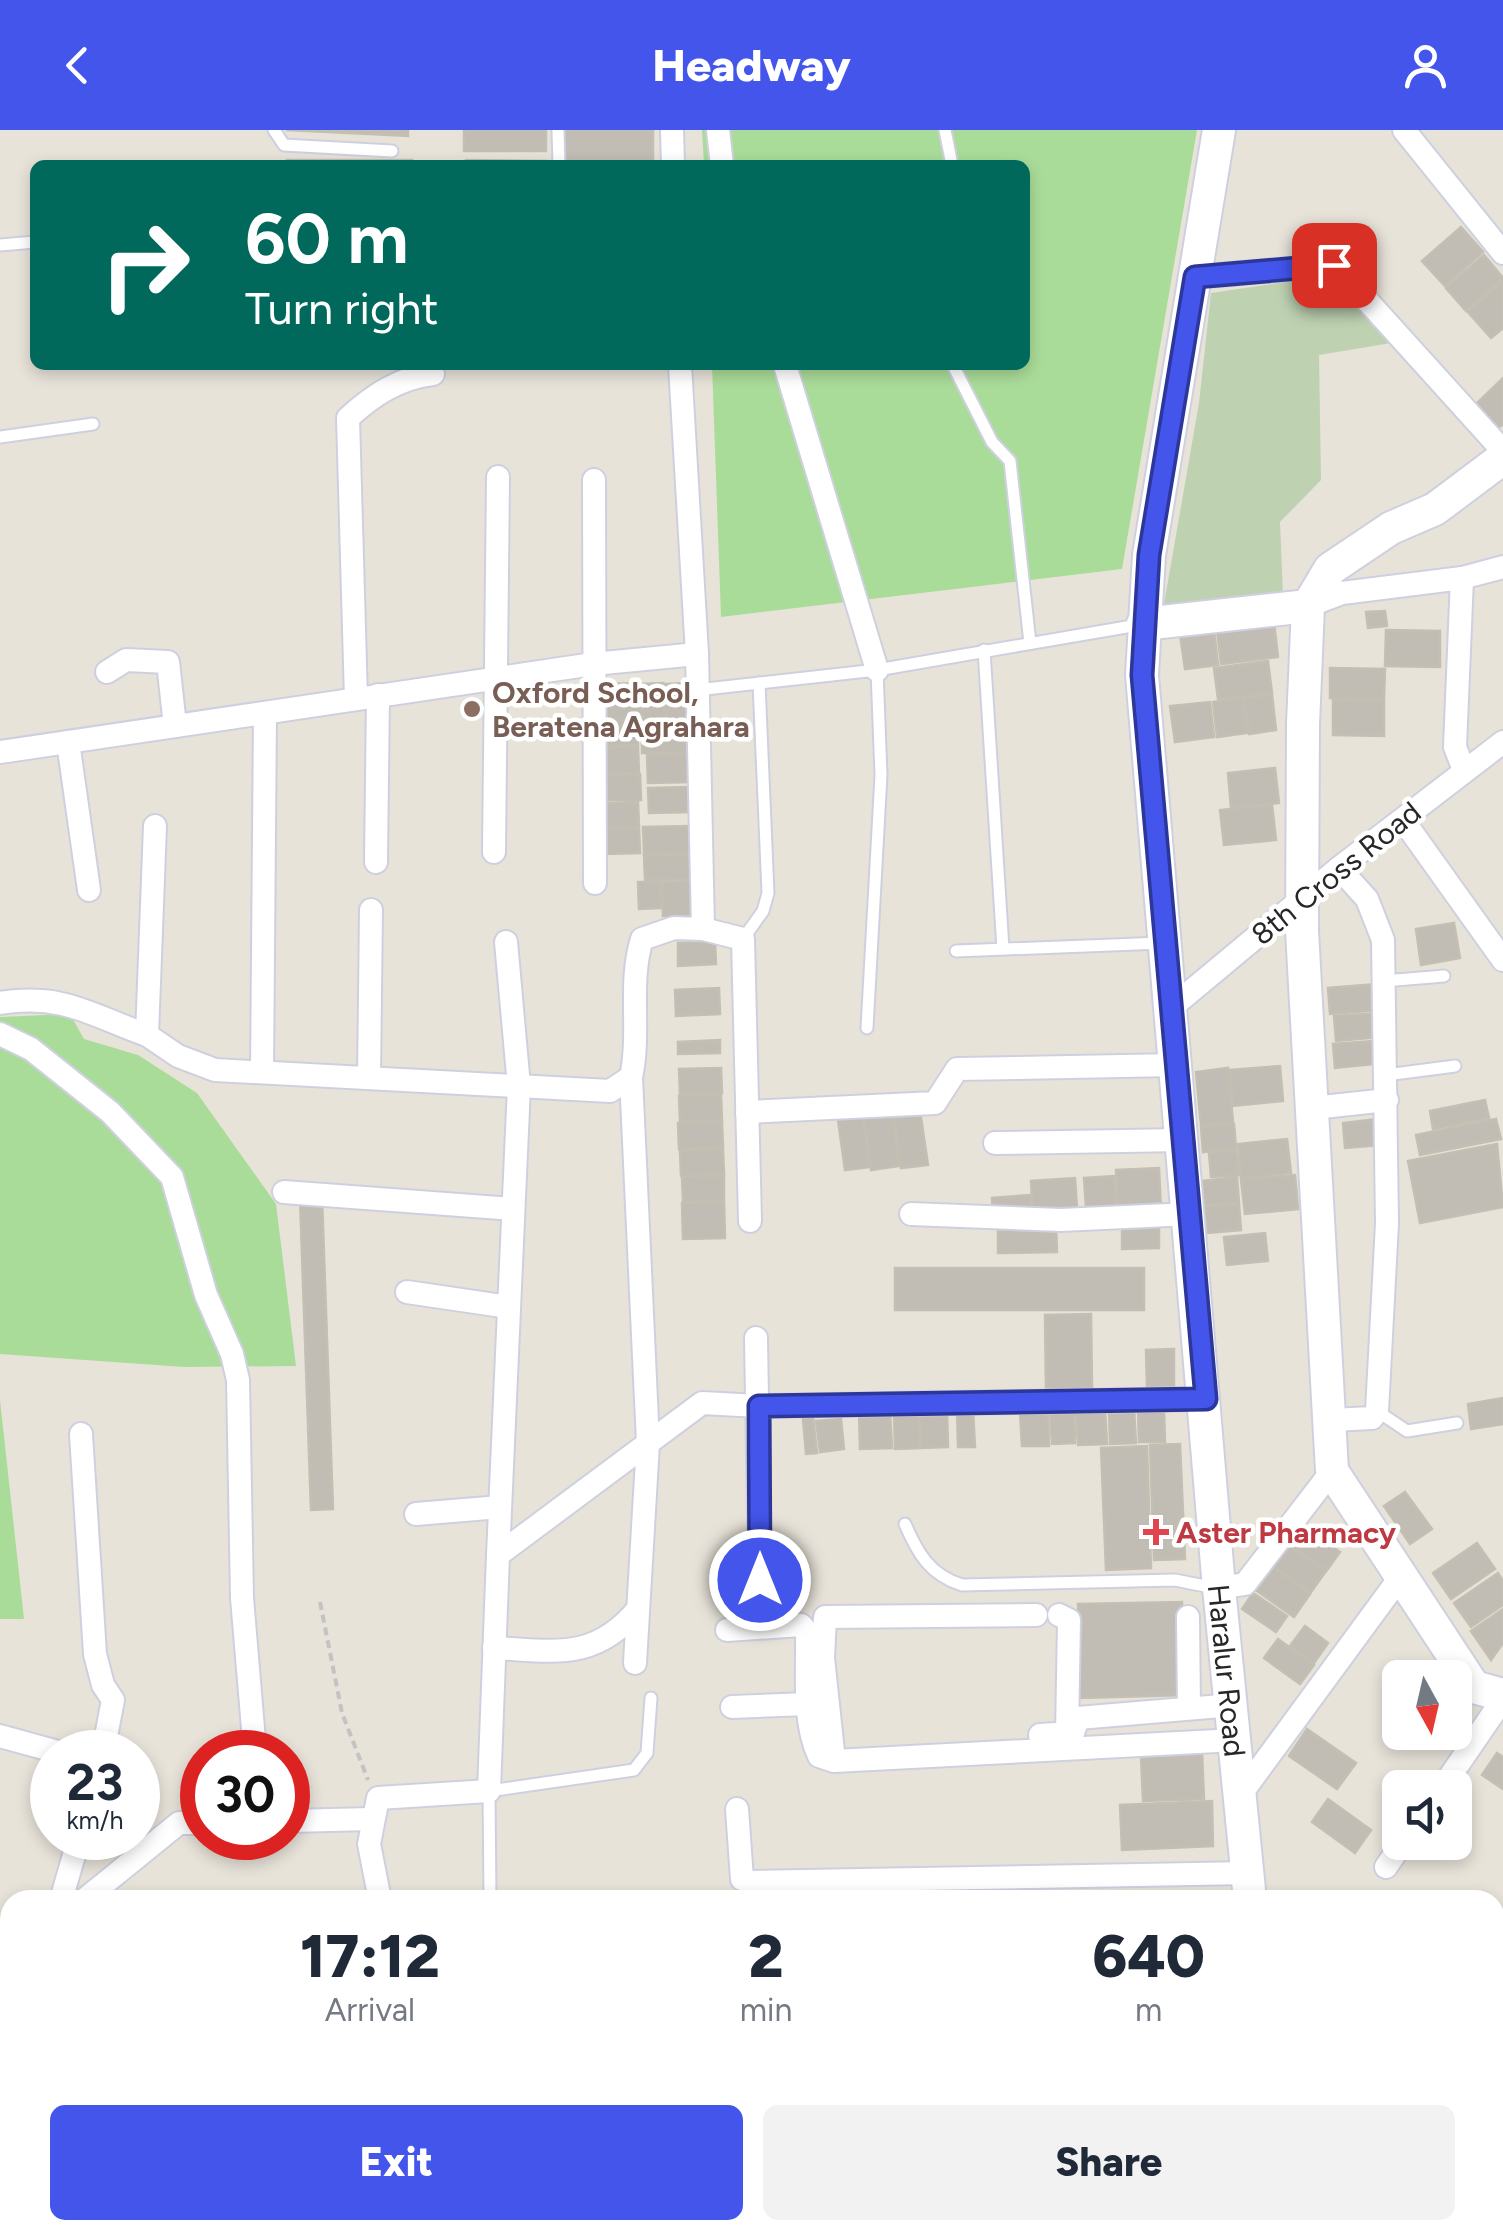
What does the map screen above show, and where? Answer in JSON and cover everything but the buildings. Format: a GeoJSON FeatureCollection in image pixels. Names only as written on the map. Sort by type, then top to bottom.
{"type":"FeatureCollection","features":[{"type":"Feature","properties":{"kind":"street"},"geometry":{"type":"LineString","coordinates":[[672,130],[673,160]]}},
{"type":"Feature","properties":{"kind":"street"},"geometry":{"type":"LineString","coordinates":[[718,130],[721,160]]}},
{"type":"Feature","properties":{"kind":"street","name":"Haralur Road"},"geometry":{"type":"LineString","coordinates":[[1219,130],[1149,555],[1142,675],[1219,1588],[1249,1886]]}},
{"type":"Feature","properties":{"kind":"street"},"geometry":{"type":"LineString","coordinates":[[1404,130],[1503,252]]}},
{"type":"Feature","properties":{"kind":"street"},"geometry":{"type":"LineString","coordinates":[[1195,277],[1334,265],[1503,454],[1436,509],[1391,528],[1330,569],[1308,606],[1302,900],[1332,1471],[1474,1687],[1503,1697],[1454,1770]]}},
{"type":"Feature","properties":{"kind":"street"},"geometry":{"type":"LineString","coordinates":[[680,370],[697,654],[703,929]]}},
{"type":"Feature","properties":{"kind":"street"},"geometry":{"type":"LineString","coordinates":[[787,370],[877,670]]}},
{"type":"Feature","properties":{"kind":"street"},"geometry":{"type":"LineString","coordinates":[[376,862],[348,418],[372,396],[414,376],[433,374]]}},
{"type":"Feature","properties":{"kind":"street"},"geometry":{"type":"LineString","coordinates":[[494,852],[498,477]]}},
{"type":"Feature","properties":{"kind":"street"},"geometry":{"type":"LineString","coordinates":[[594,480],[595,883]]}},
{"type":"Feature","properties":{"kind":"street"},"geometry":{"type":"LineString","coordinates":[[1143,624],[1308,606],[1342,593],[1462,578],[1503,567]]}},
{"type":"Feature","properties":{"kind":"street"},"geometry":{"type":"LineString","coordinates":[[1462,578],[1455,748],[1464,770]]}},
{"type":"Feature","properties":{"kind":"street"},"geometry":{"type":"LineString","coordinates":[[0,752],[593,664],[697,654]]}},
{"type":"Feature","properties":{"kind":"street"},"geometry":{"type":"LineString","coordinates":[[107,672],[126,660],[168,662],[174,726]]}},
{"type":"Feature","properties":{"kind":"street"},"geometry":{"type":"LineString","coordinates":[[262,1072],[265,713]]}},
{"type":"Feature","properties":{"kind":"street"},"geometry":{"type":"LineString","coordinates":[[68,742],[89,890]]}},
{"type":"Feature","properties":{"kind":"street","name":"8th Cross Road"},"geometry":{"type":"LineString","coordinates":[[1172,1007],[1338,868],[1503,742]]}},
{"type":"Feature","properties":{"kind":"street"},"geometry":{"type":"LineString","coordinates":[[1403,820],[1503,960]]}},
{"type":"Feature","properties":{"kind":"street"},"geometry":{"type":"LineString","coordinates":[[147,1035],[155,826]]}},
{"type":"Feature","properties":{"kind":"street"},"geometry":{"type":"LineString","coordinates":[[1331,1420],[1372,1418],[1377,1411],[1384,1350],[1387,1100],[1383,940],[1367,898],[1338,868]]}},
{"type":"Feature","properties":{"kind":"street"},"geometry":{"type":"LineString","coordinates":[[369,1077],[371,910]]}},
{"type":"Feature","properties":{"kind":"street"},"geometry":{"type":"LineString","coordinates":[[635,1663],[648,1443],[631,1077],[636,1055],[635,960],[642,939],[674,928],[703,929],[743,939],[750,1221]]}},
{"type":"Feature","properties":{"kind":"street"},"geometry":{"type":"LineString","coordinates":[[378,1890],[369,1844],[378,1798],[489,1792],[519,1086],[506,942]]}},
{"type":"Feature","properties":{"kind":"street"},"geometry":{"type":"LineString","coordinates":[[0,1003],[37,997],[56,1000],[147,1035],[178,1056],[215,1070],[610,1091],[631,1077]]}},
{"type":"Feature","properties":{"kind":"street"},"geometry":{"type":"LineString","coordinates":[[0,1034],[31,1048],[141,1142],[172,1178],[188,1222],[206,1295],[232,1354],[238,1380],[242,1598],[253,1730]]}},
{"type":"Feature","properties":{"kind":"street"},"geometry":{"type":"LineString","coordinates":[[747,1112],[935,1103],[957,1069],[1176,1064]]}},
{"type":"Feature","properties":{"kind":"street"},"geometry":{"type":"LineString","coordinates":[[1313,1108],[1387,1100]]}},
{"type":"Feature","properties":{"kind":"street"},"geometry":{"type":"LineString","coordinates":[[995,1143],[1183,1140]]}},
{"type":"Feature","properties":{"kind":"street"},"geometry":{"type":"LineString","coordinates":[[284,1192],[513,1209]]}},
{"type":"Feature","properties":{"kind":"street"},"geometry":{"type":"LineString","coordinates":[[912,1214],[1061,1220],[1190,1214]]}},
{"type":"Feature","properties":{"kind":"street"},"geometry":{"type":"LineString","coordinates":[[407,1292],[509,1307]]}},
{"type":"Feature","properties":{"kind":"street"},"geometry":{"type":"LineString","coordinates":[[756,1338],[760,1580]]}},
{"type":"Feature","properties":{"kind":"street"},"geometry":{"type":"LineString","coordinates":[[498,1555],[702,1402],[759,1406],[1206,1399]]}},
{"type":"Feature","properties":{"kind":"street"},"geometry":{"type":"LineString","coordinates":[[81,1434],[96,1654],[104,1685],[113,1700],[107,1730]]}},
{"type":"Feature","properties":{"kind":"street"},"geometry":{"type":"LineString","coordinates":[[1219,1588],[1245,1584],[1332,1471]]}},
{"type":"Feature","properties":{"kind":"street"},"geometry":{"type":"LineString","coordinates":[[416,1514],[500,1507]]}},
{"type":"Feature","properties":{"kind":"street"},"geometry":{"type":"LineString","coordinates":[[1241,1794],[1401,1576]]}},
{"type":"Feature","properties":{"kind":"street"},"geometry":{"type":"LineString","coordinates":[[494,1648],[563,1652],[589,1647],[608,1640],[638,1609]]}},
{"type":"Feature","properties":{"kind":"street"},"geometry":{"type":"LineString","coordinates":[[833,1755],[823,1658],[825,1617],[1048,1615],[1069,1620],[1067,1734]]}},
{"type":"Feature","properties":{"kind":"street"},"geometry":{"type":"LineString","coordinates":[[1188,1617],[1190,1708]]}},
{"type":"Feature","properties":{"kind":"street"},"geometry":{"type":"LineString","coordinates":[[726,1630],[802,1625],[807,1632],[808,1704],[819,1756],[1067,1734],[1075,1731],[1078,1718],[1233,1705]]}},
{"type":"Feature","properties":{"kind":"street"},"geometry":{"type":"LineString","coordinates":[[1188,1658],[1228,1654]]}},
{"type":"Feature","properties":{"kind":"street"},"geometry":{"type":"LineString","coordinates":[[732,1707],[808,1704]]}},
{"type":"Feature","properties":{"kind":"street"},"geometry":{"type":"LineString","coordinates":[[0,1736],[30,1744]]}},
{"type":"Feature","properties":{"kind":"street"},"geometry":{"type":"LineString","coordinates":[[833,1755],[1236,1740]]}},
{"type":"Feature","properties":{"kind":"street"},"geometry":{"type":"LineString","coordinates":[[737,1809],[739,1868],[742,1879],[748,1882],[1249,1886]]}},
{"type":"Feature","properties":{"kind":"street"},"geometry":{"type":"LineString","coordinates":[[310,1821],[371,1820]]}},
{"type":"Feature","properties":{"kind":"street"},"geometry":{"type":"LineString","coordinates":[[96,1890],[180,1823]]}},
{"type":"Feature","properties":{"kind":"street"},"geometry":{"type":"LineString","coordinates":[[64,1890],[73,1860]]}},
{"type":"Feature","properties":{"kind":"street"},"geometry":{"type":"LineString","coordinates":[[1386,1866],[1390,1860]]}},
{"type":"Feature","properties":{"kind":"lane"},"geometry":{"type":"LineString","coordinates":[[274,130],[284,146],[392,151]]}},
{"type":"Feature","properties":{"kind":"lane"},"geometry":{"type":"LineString","coordinates":[[558,130],[558,160]]}},
{"type":"Feature","properties":{"kind":"lane"},"geometry":{"type":"LineString","coordinates":[[945,130],[951,160]]}},
{"type":"Feature","properties":{"kind":"lane"},"geometry":{"type":"LineString","coordinates":[[0,245],[30,242]]}},
{"type":"Feature","properties":{"kind":"lane"},"geometry":{"type":"LineString","coordinates":[[955,370],[992,442],[1010,461],[1030,642]]}},
{"type":"Feature","properties":{"kind":"lane"},"geometry":{"type":"LineString","coordinates":[[0,437],[93,424]]}},
{"type":"Feature","properties":{"kind":"lane"},"geometry":{"type":"LineString","coordinates":[[696,690],[877,670],[1143,624]]}},
{"type":"Feature","properties":{"kind":"lane"},"geometry":{"type":"LineString","coordinates":[[984,650],[1004,949]]}},
{"type":"Feature","properties":{"kind":"lane"},"geometry":{"type":"LineString","coordinates":[[867,1028],[880,775],[877,670]]}},
{"type":"Feature","properties":{"kind":"lane"},"geometry":{"type":"LineString","coordinates":[[743,939],[763,911],[768,893],[760,683]]}},
{"type":"Feature","properties":{"kind":"lane"},"geometry":{"type":"LineString","coordinates":[[956,951],[1166,943]]}},
{"type":"Feature","properties":{"kind":"lane"},"geometry":{"type":"LineString","coordinates":[[1384,981],[1444,976]]}},
{"type":"Feature","properties":{"kind":"lane"},"geometry":{"type":"LineString","coordinates":[[1386,1076],[1454,1066]]}},
{"type":"Feature","properties":{"kind":"lane"},"geometry":{"type":"LineString","coordinates":[[1377,1411],[1408,1431],[1457,1424]]}},
{"type":"Feature","properties":{"kind":"lane"},"geometry":{"type":"LineString","coordinates":[[905,1524],[918,1556],[942,1579],[962,1586],[1176,1580],[1219,1588]]}},
{"type":"Feature","properties":{"kind":"lane"},"geometry":{"type":"LineString","coordinates":[[490,1890],[489,1792],[634,1770],[648,1753],[651,1698]]}},
{"type":"Feature","properties":{"kind":"path"},"geometry":{"type":"LineString","coordinates":[[320,1602],[342,1713],[357,1758]]}},
{"type":"Feature","properties":{"kind":"green space"},"geometry":{"type":"Polygon","coordinates":[[[702,130],[1197,130],[1122,569],[721,617],[712,370],[1030,370],[1030,160],[704,160],[702,130]]]}},
{"type":"Feature","properties":{"kind":"green space"},"geometry":{"type":"Polygon","coordinates":[[[1327,276],[1391,343],[1319,355],[1321,480],[1280,522],[1283,595],[1163,610],[1199,403],[1211,293],[1327,276]]]}},
{"type":"Feature","properties":{"kind":"green space"},"geometry":{"type":"Polygon","coordinates":[[[70,1014],[84,1039],[138,1055],[197,1093],[276,1204],[296,1366],[184,1367],[0,1354],[0,1017],[70,1014]]]}},
{"type":"Feature","properties":{"kind":"green space"},"geometry":{"type":"Polygon","coordinates":[[[0,1400],[24,1619],[0,1619],[0,1400]]]}},
{"type":"Feature","properties":{"kind":"place","name":"Oxford School, Beratena Agrahara"},"geometry":{"type":"Point","coordinates":[472,709]}},
{"type":"Feature","properties":{"kind":"place","name":"Aster Pharmacy"},"geometry":{"type":"Point","coordinates":[1156,1532]}},
{"type":"Feature","properties":{"kind":"route"},"geometry":{"type":"LineString","coordinates":[[760,1580],[759,1406],[1206,1399],[1142,675],[1149,555],[1195,277],[1334,265]]}}]}
